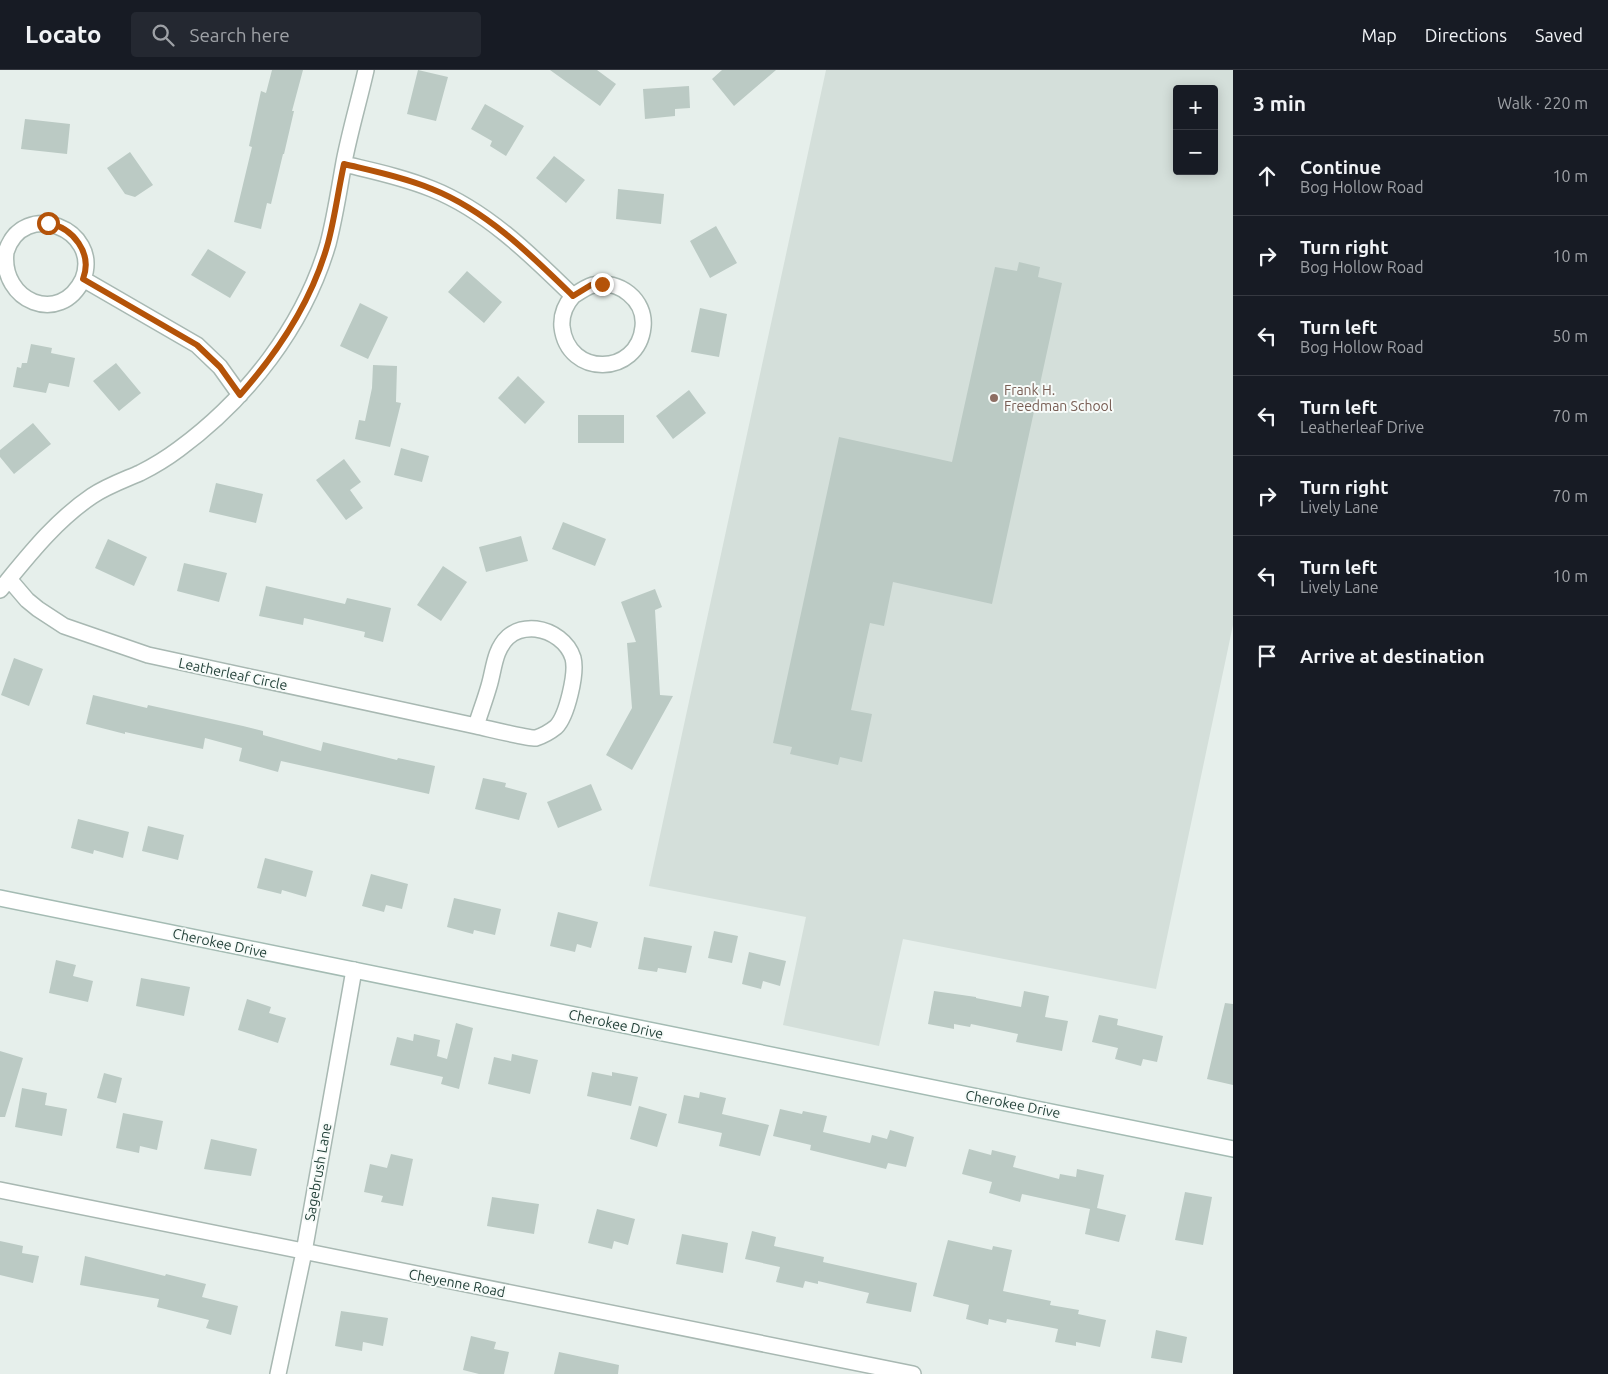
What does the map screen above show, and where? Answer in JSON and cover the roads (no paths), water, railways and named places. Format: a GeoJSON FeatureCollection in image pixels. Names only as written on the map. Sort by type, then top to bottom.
{"type":"FeatureCollection","features":[{"type":"Feature","properties":{"kind":"street"},"geometry":{"type":"LineString","coordinates":[[5,585],[47,534],[77,507],[93,495],[163,461],[198,434],[240,395],[286,337],[310,291],[327,245],[366,70]]}},
{"type":"Feature","properties":{"kind":"street"},"geometry":{"type":"LineString","coordinates":[[344,164],[417,183],[462,203],[480,214],[512,239],[573,296]]}},
{"type":"Feature","properties":{"kind":"street"},"geometry":{"type":"LineString","coordinates":[[41,223],[57,225],[71,233],[82,248],[87,265],[83,279],[79,288],[66,300],[51,305],[31,303],[14,292],[5,276],[6,251],[10,242],[23,229],[41,223]]}},
{"type":"Feature","properties":{"kind":"street"},"geometry":{"type":"LineString","coordinates":[[83,279],[197,345],[220,367],[240,395]]}},
{"type":"Feature","properties":{"kind":"street"},"geometry":{"type":"LineString","coordinates":[[602,284],[612,284],[630,294],[636,300],[642,312],[644,324],[640,343],[636,349],[619,361],[605,365],[593,365],[574,354],[564,340],[562,321],[564,311],[573,296],[591,285],[602,284]]}},
{"type":"Feature","properties":{"kind":"street","name":"Leatherleaf Circle"},"geometry":{"type":"LineString","coordinates":[[5,585],[64,626],[148,655],[476,726],[534,738],[556,726],[563,716],[574,669],[573,658],[565,644],[553,634],[537,629],[523,629],[508,637],[497,655],[490,684],[476,726]]}},
{"type":"Feature","properties":{"kind":"street","name":"Cherokee Drive"},"geometry":{"type":"LineString","coordinates":[[0,898],[1233,1149]]}},
{"type":"Feature","properties":{"kind":"street","name":"Sagebrush Lane"},"geometry":{"type":"LineString","coordinates":[[278,1374],[304,1252],[354,970]]}},
{"type":"Feature","properties":{"kind":"street","name":"Cheyenne Road"},"geometry":{"type":"LineString","coordinates":[[0,1190],[913,1374]]}},
{"type":"Feature","properties":{"kind":"place","name":"Frank H. Freedman School"},"geometry":{"type":"Point","coordinates":[994,398]}}]}
